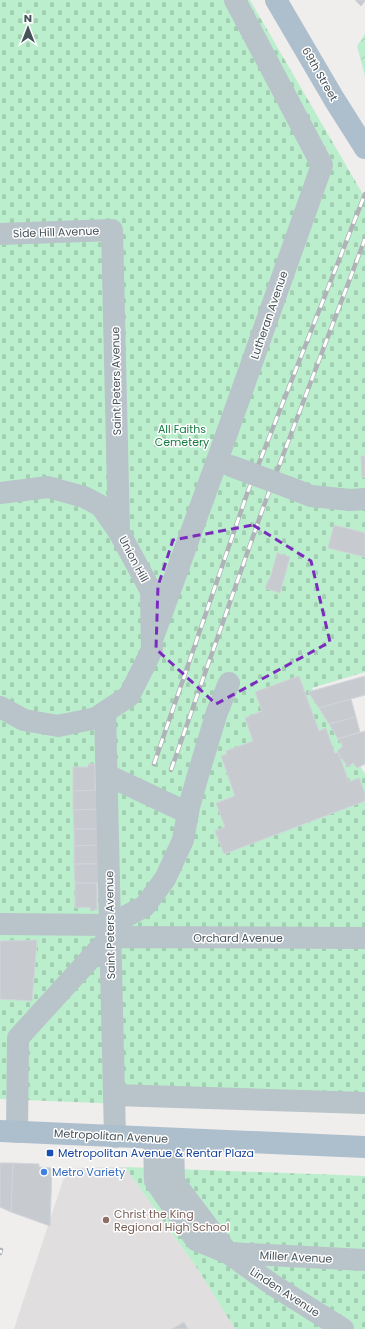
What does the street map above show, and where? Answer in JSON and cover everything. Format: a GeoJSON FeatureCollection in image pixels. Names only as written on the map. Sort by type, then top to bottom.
{"type":"FeatureCollection","features":[{"type":"Feature","properties":{"kind":"main road","name":"69th Street"},"geometry":{"type":"LineString","coordinates":[[276,0],[334,99],[365,148]]}},
{"type":"Feature","properties":{"kind":"main road","name":"Metropolitan Avenue"},"geometry":{"type":"LineString","coordinates":[[8,1131],[115,1137],[365,1147]]}},
{"type":"Feature","properties":{"kind":"lane","name":"Lutheran Avenue"},"geometry":{"type":"LineString","coordinates":[[152,640],[224,463],[322,165],[235,0]]}},
{"type":"Feature","properties":{"kind":"lane","name":"Side Hill Avenue"},"geometry":{"type":"LineString","coordinates":[[0,234],[112,230]]}},
{"type":"Feature","properties":{"kind":"lane","name":"Saint Peters Avenue"},"geometry":{"type":"LineString","coordinates":[[112,230],[119,532]]}},
{"type":"Feature","properties":{"kind":"lane"},"geometry":{"type":"LineString","coordinates":[[224,463],[311,496],[350,500],[365,499]]}},
{"type":"Feature","properties":{"kind":"lane","name":"Union Hill"},"geometry":{"type":"LineString","coordinates":[[0,493],[48,487],[84,497],[101,506],[119,532],[151,591],[152,640],[152,650],[129,696],[96,718],[58,726],[24,720],[0,707]]}},
{"type":"Feature","properties":{"kind":"lane"},"geometry":{"type":"LineString","coordinates":[[8,1131],[18,1038],[110,931],[145,906],[165,879],[183,840],[188,812],[217,712],[229,683]]}},
{"type":"Feature","properties":{"kind":"lane","name":"Saint Peters Avenue"},"geometry":{"type":"LineString","coordinates":[[105,712],[114,1095],[113,1109],[115,1137]]}},
{"type":"Feature","properties":{"kind":"lane"},"geometry":{"type":"LineString","coordinates":[[107,775],[188,812]]}},
{"type":"Feature","properties":{"kind":"lane","name":"Orchard Avenue"},"geometry":{"type":"LineString","coordinates":[[0,924],[110,931],[365,938]]}},
{"type":"Feature","properties":{"kind":"lane"},"geometry":{"type":"LineString","coordinates":[[114,1095],[365,1103]]}},
{"type":"Feature","properties":{"kind":"lane"},"geometry":{"type":"LineString","coordinates":[[164,1139],[155,1181],[196,1240],[228,1253]]}},
{"type":"Feature","properties":{"kind":"lane","name":"Miller Avenue"},"geometry":{"type":"LineString","coordinates":[[228,1253],[365,1260]]}},
{"type":"Feature","properties":{"kind":"lane","name":"Linden Avenue"},"geometry":{"type":"LineString","coordinates":[[228,1253],[273,1285],[343,1329]]}},
{"type":"Feature","properties":{"kind":"highlighted area"},"geometry":{"type":"Polygon","coordinates":[[[253,525],[311,561],[330,642],[216,704],[156,649],[158,586],[173,540],[253,525]]]}},
{"type":"Feature","properties":{"kind":"shaded area","name":"Christ the King Regional High School"},"geometry":{"type":"Polygon","coordinates":[[[125,1167],[199,1271],[235,1329],[14,1329],[67,1168],[125,1167]]]}},
{"type":"Feature","properties":{"kind":"green space","name":"All Faiths Cemetery"},"geometry":{"type":"Polygon","coordinates":[[[0,0],[250,0],[365,198],[365,672],[312,688],[365,774],[365,1114],[0,1099],[0,0]]]}},
{"type":"Feature","properties":{"kind":"green space"},"geometry":{"type":"Polygon","coordinates":[[[365,34],[365,76],[357,46],[365,34]]]}},
{"type":"Feature","properties":{"kind":"green space"},"geometry":{"type":"Polygon","coordinates":[[[125,1167],[365,1176],[365,1329],[235,1329],[199,1271],[125,1167]]]}},
{"type":"Feature","properties":{"kind":"building"},"geometry":{"type":"Polygon","coordinates":[[[355,0],[365,0],[365,1],[361,6],[355,0]]]}},
{"type":"Feature","properties":{"kind":"building"},"geometry":{"type":"Polygon","coordinates":[[[361,456],[365,456],[365,477],[362,477],[361,456]]]}},
{"type":"Feature","properties":{"kind":"building"},"geometry":{"type":"Polygon","coordinates":[[[334,525],[365,533],[365,557],[328,548],[334,525]]]}},
{"type":"Feature","properties":{"kind":"building"},"geometry":{"type":"Polygon","coordinates":[[[277,553],[290,557],[280,593],[265,588],[270,579],[277,553]]]}},
{"type":"Feature","properties":{"kind":"building"},"geometry":{"type":"Polygon","coordinates":[[[299,676],[319,731],[326,728],[335,754],[338,752],[349,782],[359,778],[365,793],[365,801],[224,854],[215,831],[225,827],[216,803],[235,796],[221,756],[227,754],[226,751],[253,741],[245,718],[262,711],[255,692],[299,676]]]}},
{"type":"Feature","properties":{"kind":"building"},"geometry":{"type":"Polygon","coordinates":[[[365,676],[365,695],[319,708],[308,692],[365,676]]]}},
{"type":"Feature","properties":{"kind":"building"},"geometry":{"type":"Polygon","coordinates":[[[351,699],[356,717],[329,724],[319,708],[351,699]]]}},
{"type":"Feature","properties":{"kind":"building"},"geometry":{"type":"Polygon","coordinates":[[[356,717],[360,732],[338,739],[329,724],[356,717]]]}},
{"type":"Feature","properties":{"kind":"building"},"geometry":{"type":"Polygon","coordinates":[[[365,731],[365,764],[357,768],[353,763],[348,767],[337,751],[343,746],[338,739],[365,731]]]}},
{"type":"Feature","properties":{"kind":"building"},"geometry":{"type":"Polygon","coordinates":[[[88,764],[95,764],[95,790],[73,791],[73,767],[88,767],[88,764]]]}},
{"type":"Feature","properties":{"kind":"building"},"geometry":{"type":"Polygon","coordinates":[[[98,790],[99,809],[73,810],[73,791],[98,790]]]}},
{"type":"Feature","properties":{"kind":"building"},"geometry":{"type":"Polygon","coordinates":[[[99,809],[99,829],[74,829],[73,810],[99,809]]]}},
{"type":"Feature","properties":{"kind":"building"},"geometry":{"type":"Polygon","coordinates":[[[74,829],[99,829],[99,845],[74,846],[74,829]]]}},
{"type":"Feature","properties":{"kind":"building"},"geometry":{"type":"Polygon","coordinates":[[[99,845],[100,864],[74,864],[74,846],[99,845]]]}},
{"type":"Feature","properties":{"kind":"building"},"geometry":{"type":"Polygon","coordinates":[[[74,864],[100,864],[100,883],[75,883],[74,864]]]}},
{"type":"Feature","properties":{"kind":"building"},"geometry":{"type":"Polygon","coordinates":[[[75,883],[97,883],[97,910],[90,910],[90,907],[75,908],[75,883]]]}},
{"type":"Feature","properties":{"kind":"building"},"geometry":{"type":"Polygon","coordinates":[[[37,940],[32,1001],[0,999],[0,941],[37,940]]]}},
{"type":"Feature","properties":{"kind":"building"},"geometry":{"type":"Polygon","coordinates":[[[0,1163],[13,1163],[11,1212],[0,1207],[0,1163]]]}},
{"type":"Feature","properties":{"kind":"building"},"geometry":{"type":"Polygon","coordinates":[[[13,1163],[39,1164],[39,1167],[52,1168],[50,1226],[11,1212],[13,1163]]]}},
{"type":"Feature","properties":{"kind":"building"},"geometry":{"type":"Polygon","coordinates":[[[184,1322],[188,1329],[172,1329],[184,1322]]]}},
{"type":"Feature","properties":{"kind":"railway"},"geometry":{"type":"LineString","coordinates":[[154,764],[248,491],[365,194]]}},
{"type":"Feature","properties":{"kind":"railway"},"geometry":{"type":"LineString","coordinates":[[171,770],[263,508],[365,239]]}},
{"type":"Feature","properties":{"kind":"place","name":"Metropolitan Avenue & Rentar Plaza"},"geometry":{"type":"Point","coordinates":[50,1153]}},
{"type":"Feature","properties":{"kind":"place","name":"Metro Variety"},"geometry":{"type":"Point","coordinates":[44,1172]}},
{"type":"Feature","properties":{"kind":"place","name":"Christ the King Regional High School"},"geometry":{"type":"Point","coordinates":[106,1220]}}]}
